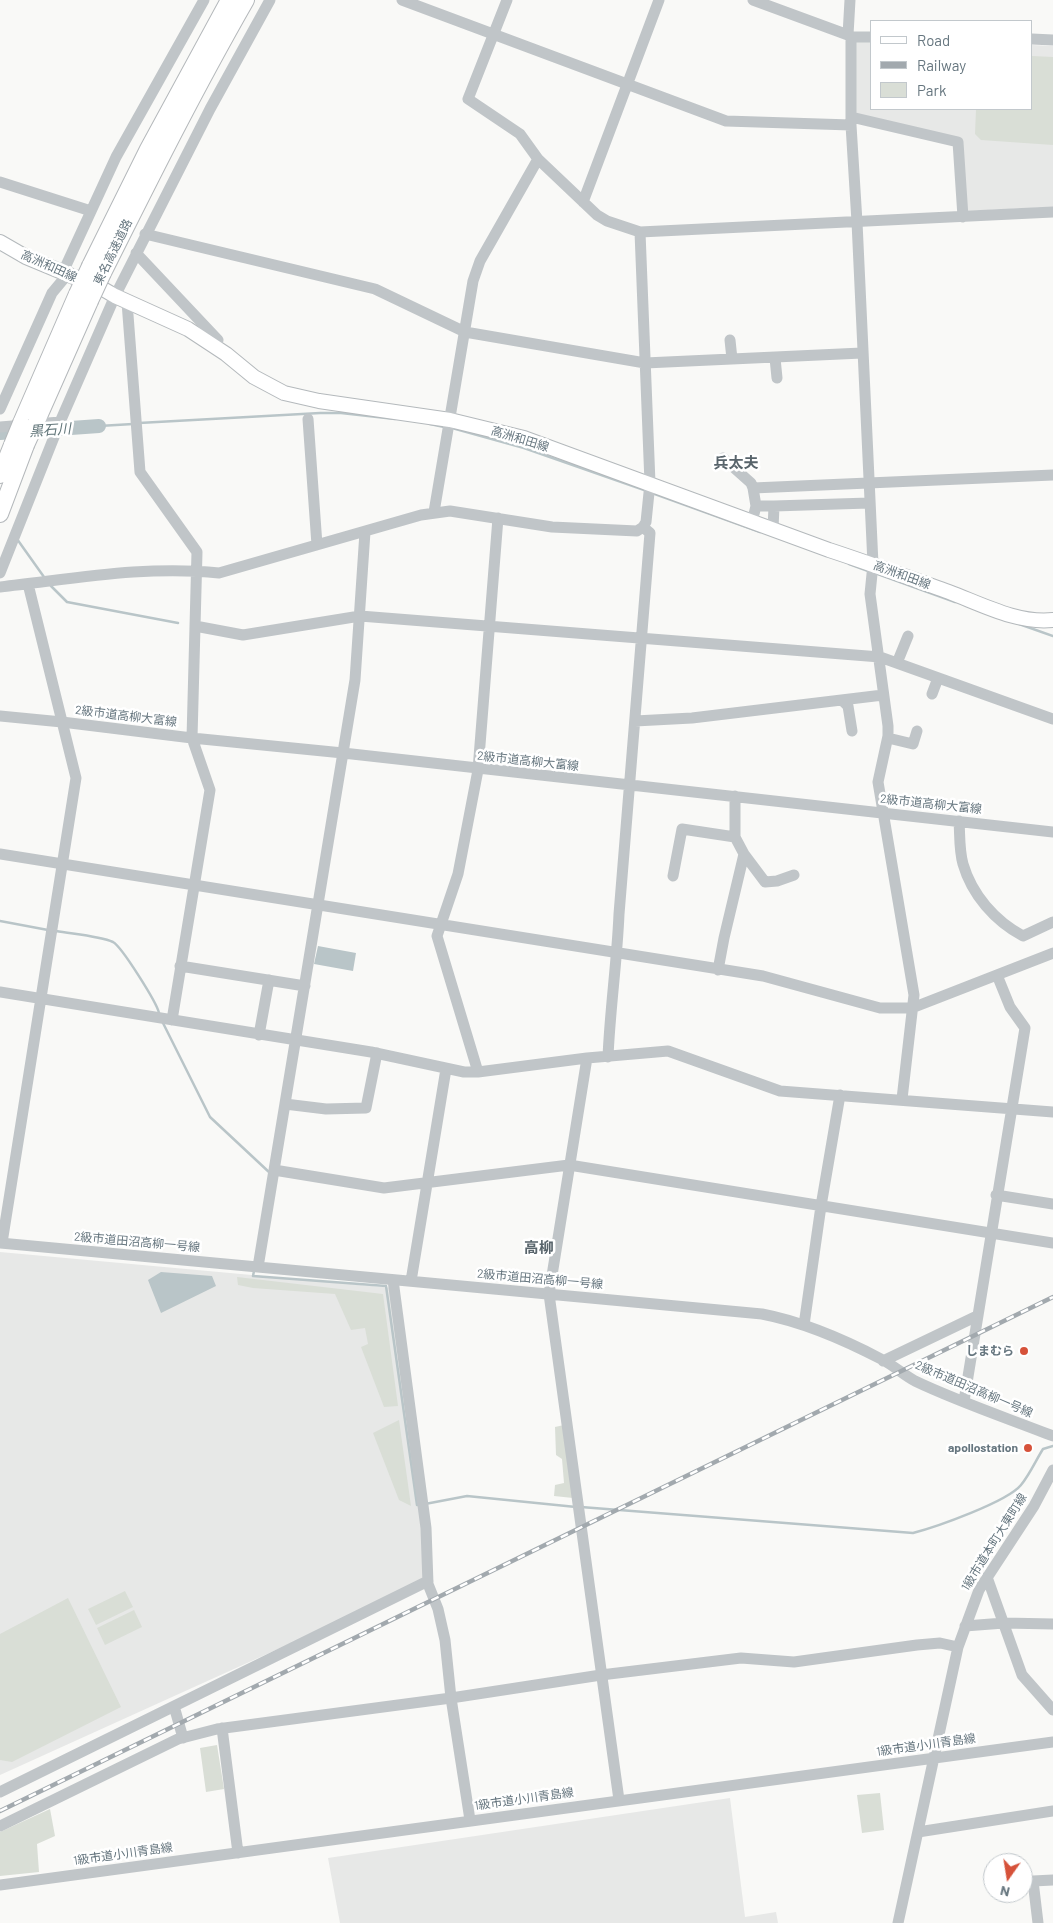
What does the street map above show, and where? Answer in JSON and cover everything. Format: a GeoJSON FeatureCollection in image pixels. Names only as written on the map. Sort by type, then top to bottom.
{"type":"FeatureCollection","features":[{"type":"Feature","properties":{"kind":"highway","name":"東名高速道路"},"geometry":{"type":"LineString","coordinates":[[0,514],[19,445],[148,149],[229,0]]}},
{"type":"Feature","properties":{"kind":"highway","name":"東名高速道路"},"geometry":{"type":"LineString","coordinates":[[0,474],[36,423],[90,300],[96,270],[246,0]]}},
{"type":"Feature","properties":{"kind":"main road","name":"高洲和田線"},"geometry":{"type":"LineString","coordinates":[[0,242],[26,257],[103,289],[188,329],[216,347],[254,377],[284,393],[319,401],[450,420],[524,438],[828,550],[1018,617],[1046,621],[1053,620]]}},
{"type":"Feature","properties":{"kind":"street"},"geometry":{"type":"LineString","coordinates":[[0,409],[52,293],[65,273],[116,158],[204,0]]}},
{"type":"Feature","properties":{"kind":"street"},"geometry":{"type":"LineString","coordinates":[[0,573],[60,424],[121,299],[136,253],[210,109],[270,0]]}},
{"type":"Feature","properties":{"kind":"street"},"geometry":{"type":"LineString","coordinates":[[402,0],[726,121],[851,121],[958,142],[962,217]]}},
{"type":"Feature","properties":{"kind":"street"},"geometry":{"type":"LineString","coordinates":[[506,0],[468,99],[520,134],[538,159],[597,215],[607,221],[640,232],[1053,212]]}},
{"type":"Feature","properties":{"kind":"street"},"geometry":{"type":"LineString","coordinates":[[583,202],[659,0]]}},
{"type":"Feature","properties":{"kind":"street"},"geometry":{"type":"LineString","coordinates":[[753,0],[850,36],[870,37]]}},
{"type":"Feature","properties":{"kind":"street"},"geometry":{"type":"LineString","coordinates":[[850,0],[851,121],[869,483],[872,564],[870,594],[880,657],[888,738],[878,782],[914,995],[902,1099]]}},
{"type":"Feature","properties":{"kind":"street"},"geometry":{"type":"LineString","coordinates":[[1033,39],[1053,40]]}},
{"type":"Feature","properties":{"kind":"street"},"geometry":{"type":"LineString","coordinates":[[434,512],[473,281],[480,261],[538,159]]}},
{"type":"Feature","properties":{"kind":"street"},"geometry":{"type":"LineString","coordinates":[[0,182],[91,212]]}},
{"type":"Feature","properties":{"kind":"street"},"geometry":{"type":"LineString","coordinates":[[0,587],[136,571],[197,570],[219,572],[365,532],[420,514],[434,512],[498,518],[552,527],[637,531],[646,522],[650,484],[640,232]]}},
{"type":"Feature","properties":{"kind":"street"},"geometry":{"type":"LineString","coordinates":[[145,234],[375,289],[465,332],[645,363],[775,358],[862,352]]}},
{"type":"Feature","properties":{"kind":"street"},"geometry":{"type":"LineString","coordinates":[[136,253],[218,340],[216,347]]}},
{"type":"Feature","properties":{"kind":"street"},"geometry":{"type":"LineString","coordinates":[[121,299],[136,418],[140,472],[197,552],[192,738],[210,790],[172,1020]]}},
{"type":"Feature","properties":{"kind":"street"},"geometry":{"type":"LineString","coordinates":[[730,340],[732,359]]}},
{"type":"Feature","properties":{"kind":"street"},"geometry":{"type":"LineString","coordinates":[[775,358],[777,378]]}},
{"type":"Feature","properties":{"kind":"street"},"geometry":{"type":"LineString","coordinates":[[308,419],[317,545]]}},
{"type":"Feature","properties":{"kind":"street"},"geometry":{"type":"LineString","coordinates":[[0,427],[60,424]]}},
{"type":"Feature","properties":{"kind":"street"},"geometry":{"type":"LineString","coordinates":[[723,458],[751,483],[756,506],[752,522]]}},
{"type":"Feature","properties":{"kind":"street"},"geometry":{"type":"LineString","coordinates":[[753,488],[1053,475]]}},
{"type":"Feature","properties":{"kind":"street"},"geometry":{"type":"LineString","coordinates":[[756,506],[869,503]]}},
{"type":"Feature","properties":{"kind":"street"},"geometry":{"type":"LineString","coordinates":[[773,529],[774,506]]}},
{"type":"Feature","properties":{"kind":"street"},"geometry":{"type":"LineString","coordinates":[[478,1072],[437,936],[458,874],[478,770],[498,518]]}},
{"type":"Feature","properties":{"kind":"street"},"geometry":{"type":"LineString","coordinates":[[608,1057],[610,1010],[617,953],[650,533],[643,527]]}},
{"type":"Feature","properties":{"kind":"street"},"geometry":{"type":"LineString","coordinates":[[258,1267],[355,680],[365,532]]}},
{"type":"Feature","properties":{"kind":"street"},"geometry":{"type":"LineString","coordinates":[[1,1243],[76,778],[28,584]]}},
{"type":"Feature","properties":{"kind":"street"},"geometry":{"type":"LineString","coordinates":[[195,626],[243,635],[360,616],[880,657],[1053,719]]}},
{"type":"Feature","properties":{"kind":"street"},"geometry":{"type":"LineString","coordinates":[[897,663],[908,636]]}},
{"type":"Feature","properties":{"kind":"street"},"geometry":{"type":"LineString","coordinates":[[932,694],[938,678]]}},
{"type":"Feature","properties":{"kind":"street"},"geometry":{"type":"LineString","coordinates":[[635,721],[692,718],[883,695]]}},
{"type":"Feature","properties":{"kind":"street"},"geometry":{"type":"LineString","coordinates":[[842,700],[848,706],[852,731]]}},
{"type":"Feature","properties":{"kind":"street","name":"2級市道高柳大富線"},"geometry":{"type":"LineString","coordinates":[[0,716],[1053,832]]}},
{"type":"Feature","properties":{"kind":"street"},"geometry":{"type":"LineString","coordinates":[[888,738],[913,744],[917,730]]}},
{"type":"Feature","properties":{"kind":"street"},"geometry":{"type":"LineString","coordinates":[[735,796],[734,837],[744,854],[765,882],[777,881],[794,875]]}},
{"type":"Feature","properties":{"kind":"street"},"geometry":{"type":"LineString","coordinates":[[959,821],[962,862],[976,894],[994,915],[1008,928],[1023,936],[1053,922]]}},
{"type":"Feature","properties":{"kind":"street"},"geometry":{"type":"LineString","coordinates":[[673,876],[682,829],[734,837]]}},
{"type":"Feature","properties":{"kind":"street"},"geometry":{"type":"LineString","coordinates":[[0,854],[764,976],[880,1008],[912,1008],[1053,953]]}},
{"type":"Feature","properties":{"kind":"street"},"geometry":{"type":"LineString","coordinates":[[718,970],[744,854]]}},
{"type":"Feature","properties":{"kind":"street"},"geometry":{"type":"LineString","coordinates":[[1053,943],[1053,948]]}},
{"type":"Feature","properties":{"kind":"street"},"geometry":{"type":"LineString","coordinates":[[180,966],[305,986]]}},
{"type":"Feature","properties":{"kind":"street"},"geometry":{"type":"LineString","coordinates":[[964,1401],[1024,1028],[1010,1007],[997,975]]}},
{"type":"Feature","properties":{"kind":"street"},"geometry":{"type":"LineString","coordinates":[[259,1035],[269,980]]}},
{"type":"Feature","properties":{"kind":"street"},"geometry":{"type":"LineString","coordinates":[[0,992],[377,1053],[446,1069],[478,1072],[587,1058],[668,1051],[780,1091],[1053,1112]]}},
{"type":"Feature","properties":{"kind":"street"},"geometry":{"type":"LineString","coordinates":[[285,1104],[326,1109],[366,1108],[377,1053]]}},
{"type":"Feature","properties":{"kind":"street"},"geometry":{"type":"LineString","coordinates":[[587,1058],[550,1294],[619,1800]]}},
{"type":"Feature","properties":{"kind":"street"},"geometry":{"type":"LineString","coordinates":[[411,1281],[446,1069]]}},
{"type":"Feature","properties":{"kind":"street"},"geometry":{"type":"LineString","coordinates":[[804,1325],[821,1206],[840,1095]]}},
{"type":"Feature","properties":{"kind":"street"},"geometry":{"type":"LineString","coordinates":[[274,1170],[384,1188],[569,1165],[1053,1243]]}},
{"type":"Feature","properties":{"kind":"street"},"geometry":{"type":"LineString","coordinates":[[996,1195],[1053,1204]]}},
{"type":"Feature","properties":{"kind":"street","name":"2級市道田沼高柳一号線"},"geometry":{"type":"LineString","coordinates":[[1,1243],[762,1314],[804,1325],[883,1361],[914,1380],[1053,1436]]}},
{"type":"Feature","properties":{"kind":"street"},"geometry":{"type":"LineString","coordinates":[[393,1280],[426,1528],[428,1581],[438,1609],[443,1632],[470,1820]]}},
{"type":"Feature","properties":{"kind":"street"},"geometry":{"type":"LineString","coordinates":[[883,1361],[977,1316]]}},
{"type":"Feature","properties":{"kind":"street","name":"1級市道本町大東町線"},"geometry":{"type":"LineString","coordinates":[[898,1923],[958,1647],[965,1626],[979,1590],[1034,1506],[1053,1470]]}},
{"type":"Feature","properties":{"kind":"street"},"geometry":{"type":"LineString","coordinates":[[987,1577],[1022,1674],[1053,1710]]}},
{"type":"Feature","properties":{"kind":"street"},"geometry":{"type":"LineString","coordinates":[[0,1792],[428,1581]]}},
{"type":"Feature","properties":{"kind":"street"},"geometry":{"type":"LineString","coordinates":[[965,1626],[1004,1623],[1053,1624]]}},
{"type":"Feature","properties":{"kind":"street"},"geometry":{"type":"LineString","coordinates":[[0,1826],[183,1738],[222,1728],[451,1698],[601,1675],[741,1658],[794,1662],[917,1645],[940,1644],[958,1647]]}},
{"type":"Feature","properties":{"kind":"street"},"geometry":{"type":"LineString","coordinates":[[174,1706],[183,1738]]}},
{"type":"Feature","properties":{"kind":"street"},"geometry":{"type":"LineString","coordinates":[[222,1728],[238,1853]]}},
{"type":"Feature","properties":{"kind":"street","name":"1級市道小川青島線"},"geometry":{"type":"LineString","coordinates":[[0,1885],[1053,1742]]}},
{"type":"Feature","properties":{"kind":"street"},"geometry":{"type":"LineString","coordinates":[[918,1832],[1053,1811]]}},
{"type":"Feature","properties":{"kind":"street"},"geometry":{"type":"LineString","coordinates":[[1038,1923],[1033,1882],[1053,1880]]}},
{"type":"Feature","properties":{"kind":"shaded area"},"geometry":{"type":"Polygon","coordinates":[[[855,41],[870,42],[870,110],[1033,110],[1033,45],[1053,46],[1053,207],[965,211],[963,140],[855,115],[855,41]]]}},
{"type":"Feature","properties":{"kind":"shaded area"},"geometry":{"type":"Polygon","coordinates":[[[318,946],[356,953],[353,971],[314,964],[318,946]]]}},
{"type":"Feature","properties":{"kind":"shaded area"},"geometry":{"type":"Polygon","coordinates":[[[0,1252],[394,1288],[428,1581],[0,1775],[0,1252]]]}},
{"type":"Feature","properties":{"kind":"shaded area"},"geometry":{"type":"Polygon","coordinates":[[[161,1272],[212,1276],[216,1286],[161,1313],[148,1280],[161,1272]]]}},
{"type":"Feature","properties":{"kind":"shaded area"},"geometry":{"type":"Polygon","coordinates":[[[730,1798],[745,1917],[776,1912],[778,1923],[340,1923],[328,1858],[730,1798]]]}},
{"type":"Feature","properties":{"kind":"green space"},"geometry":{"type":"Polygon","coordinates":[[[1033,56],[1053,57],[1053,145],[981,140],[975,134],[976,110],[1033,110],[1033,56]]]}},
{"type":"Feature","properties":{"kind":"green space"},"geometry":{"type":"Polygon","coordinates":[[[237,1277],[383,1294],[398,1406],[384,1407],[361,1347],[368,1344],[365,1328],[351,1330],[335,1294],[253,1288],[238,1285],[237,1277]]]}},
{"type":"Feature","properties":{"kind":"green space"},"geometry":{"type":"Polygon","coordinates":[[[399,1420],[411,1506],[399,1500],[373,1433],[399,1420]]]}},
{"type":"Feature","properties":{"kind":"green space"},"geometry":{"type":"Polygon","coordinates":[[[564,1425],[573,1498],[554,1496],[555,1485],[564,1483],[562,1459],[556,1455],[555,1427],[564,1425]]]}},
{"type":"Feature","properties":{"kind":"green space"},"geometry":{"type":"Polygon","coordinates":[[[125,1591],[133,1607],[96,1625],[88,1609],[125,1591]]]}},
{"type":"Feature","properties":{"kind":"green space"},"geometry":{"type":"Polygon","coordinates":[[[68,1598],[121,1707],[12,1762],[0,1760],[0,1634],[68,1598]]]}},
{"type":"Feature","properties":{"kind":"green space"},"geometry":{"type":"Polygon","coordinates":[[[134,1610],[142,1627],[105,1645],[97,1628],[134,1610]]]}},
{"type":"Feature","properties":{"kind":"green space"},"geometry":{"type":"Polygon","coordinates":[[[217,1745],[224,1789],[206,1792],[200,1748],[217,1745]]]}},
{"type":"Feature","properties":{"kind":"green space"},"geometry":{"type":"Polygon","coordinates":[[[880,1793],[884,1830],[862,1833],[857,1795],[880,1793]]]}},
{"type":"Feature","properties":{"kind":"green space"},"geometry":{"type":"Polygon","coordinates":[[[50,1809],[55,1836],[37,1844],[39,1872],[0,1876],[0,1832],[50,1809]]]}},
{"type":"Feature","properties":{"kind":"waterway"},"geometry":{"type":"LineString","coordinates":[[139,423],[320,413],[341,413],[395,419]]}},
{"type":"Feature","properties":{"kind":"waterway"},"geometry":{"type":"LineString","coordinates":[[99,426],[133,424]]}},
{"type":"Feature","properties":{"kind":"waterway"},"geometry":{"type":"LineString","coordinates":[[430,424],[444,427]]}},
{"type":"Feature","properties":{"kind":"waterway","name":"黒石川"},"geometry":{"type":"LineString","coordinates":[[0,433],[99,426]]}},
{"type":"Feature","properties":{"kind":"waterway"},"geometry":{"type":"LineString","coordinates":[[452,428],[524,448],[647,491]]}},
{"type":"Feature","properties":{"kind":"waterway"},"geometry":{"type":"LineString","coordinates":[[652,493],[760,532]]}},
{"type":"Feature","properties":{"kind":"waterway"},"geometry":{"type":"LineString","coordinates":[[17,539],[44,577]]}},
{"type":"Feature","properties":{"kind":"waterway"},"geometry":{"type":"LineString","coordinates":[[849,564],[868,571]]}},
{"type":"Feature","properties":{"kind":"waterway"},"geometry":{"type":"LineString","coordinates":[[875,573],[955,602]]}},
{"type":"Feature","properties":{"kind":"waterway"},"geometry":{"type":"LineString","coordinates":[[51,586],[67,602],[178,623]]}},
{"type":"Feature","properties":{"kind":"waterway"},"geometry":{"type":"LineString","coordinates":[[1019,624],[1053,636]]}},
{"type":"Feature","properties":{"kind":"waterway"},"geometry":{"type":"LineString","coordinates":[[0,921],[48,930]]}},
{"type":"Feature","properties":{"kind":"waterway"},"geometry":{"type":"LineString","coordinates":[[56,931],[113,942],[139,976],[159,1013]]}},
{"type":"Feature","properties":{"kind":"waterway"},"geometry":{"type":"LineString","coordinates":[[162,1021],[210,1117],[270,1173]]}},
{"type":"Feature","properties":{"kind":"waterway"},"geometry":{"type":"LineString","coordinates":[[254,1271],[253,1276],[386,1286],[417,1505],[420,1505]]}},
{"type":"Feature","properties":{"kind":"waterway"},"geometry":{"type":"LineString","coordinates":[[581,1507],[913,1533],[970,1513],[1013,1492],[1024,1481],[1043,1449],[1053,1446]]}},
{"type":"Feature","properties":{"kind":"waterway"},"geometry":{"type":"LineString","coordinates":[[425,1504],[467,1496],[576,1507]]}},
{"type":"Feature","properties":{"kind":"railway"},"geometry":{"type":"LineString","coordinates":[[0,1811],[1053,1297]]}},
{"type":"Feature","properties":{"kind":"place","name":"しまむら"},"geometry":{"type":"Point","coordinates":[1024,1351]}},
{"type":"Feature","properties":{"kind":"place","name":"apollostation"},"geometry":{"type":"Point","coordinates":[1028,1448]}},
{"type":"Feature","properties":{"kind":"district","name":"兵太夫"},"geometry":{"type":"Point","coordinates":[736,463]}},
{"type":"Feature","properties":{"kind":"district","name":"高柳"},"geometry":{"type":"Point","coordinates":[539,1248]}}]}
